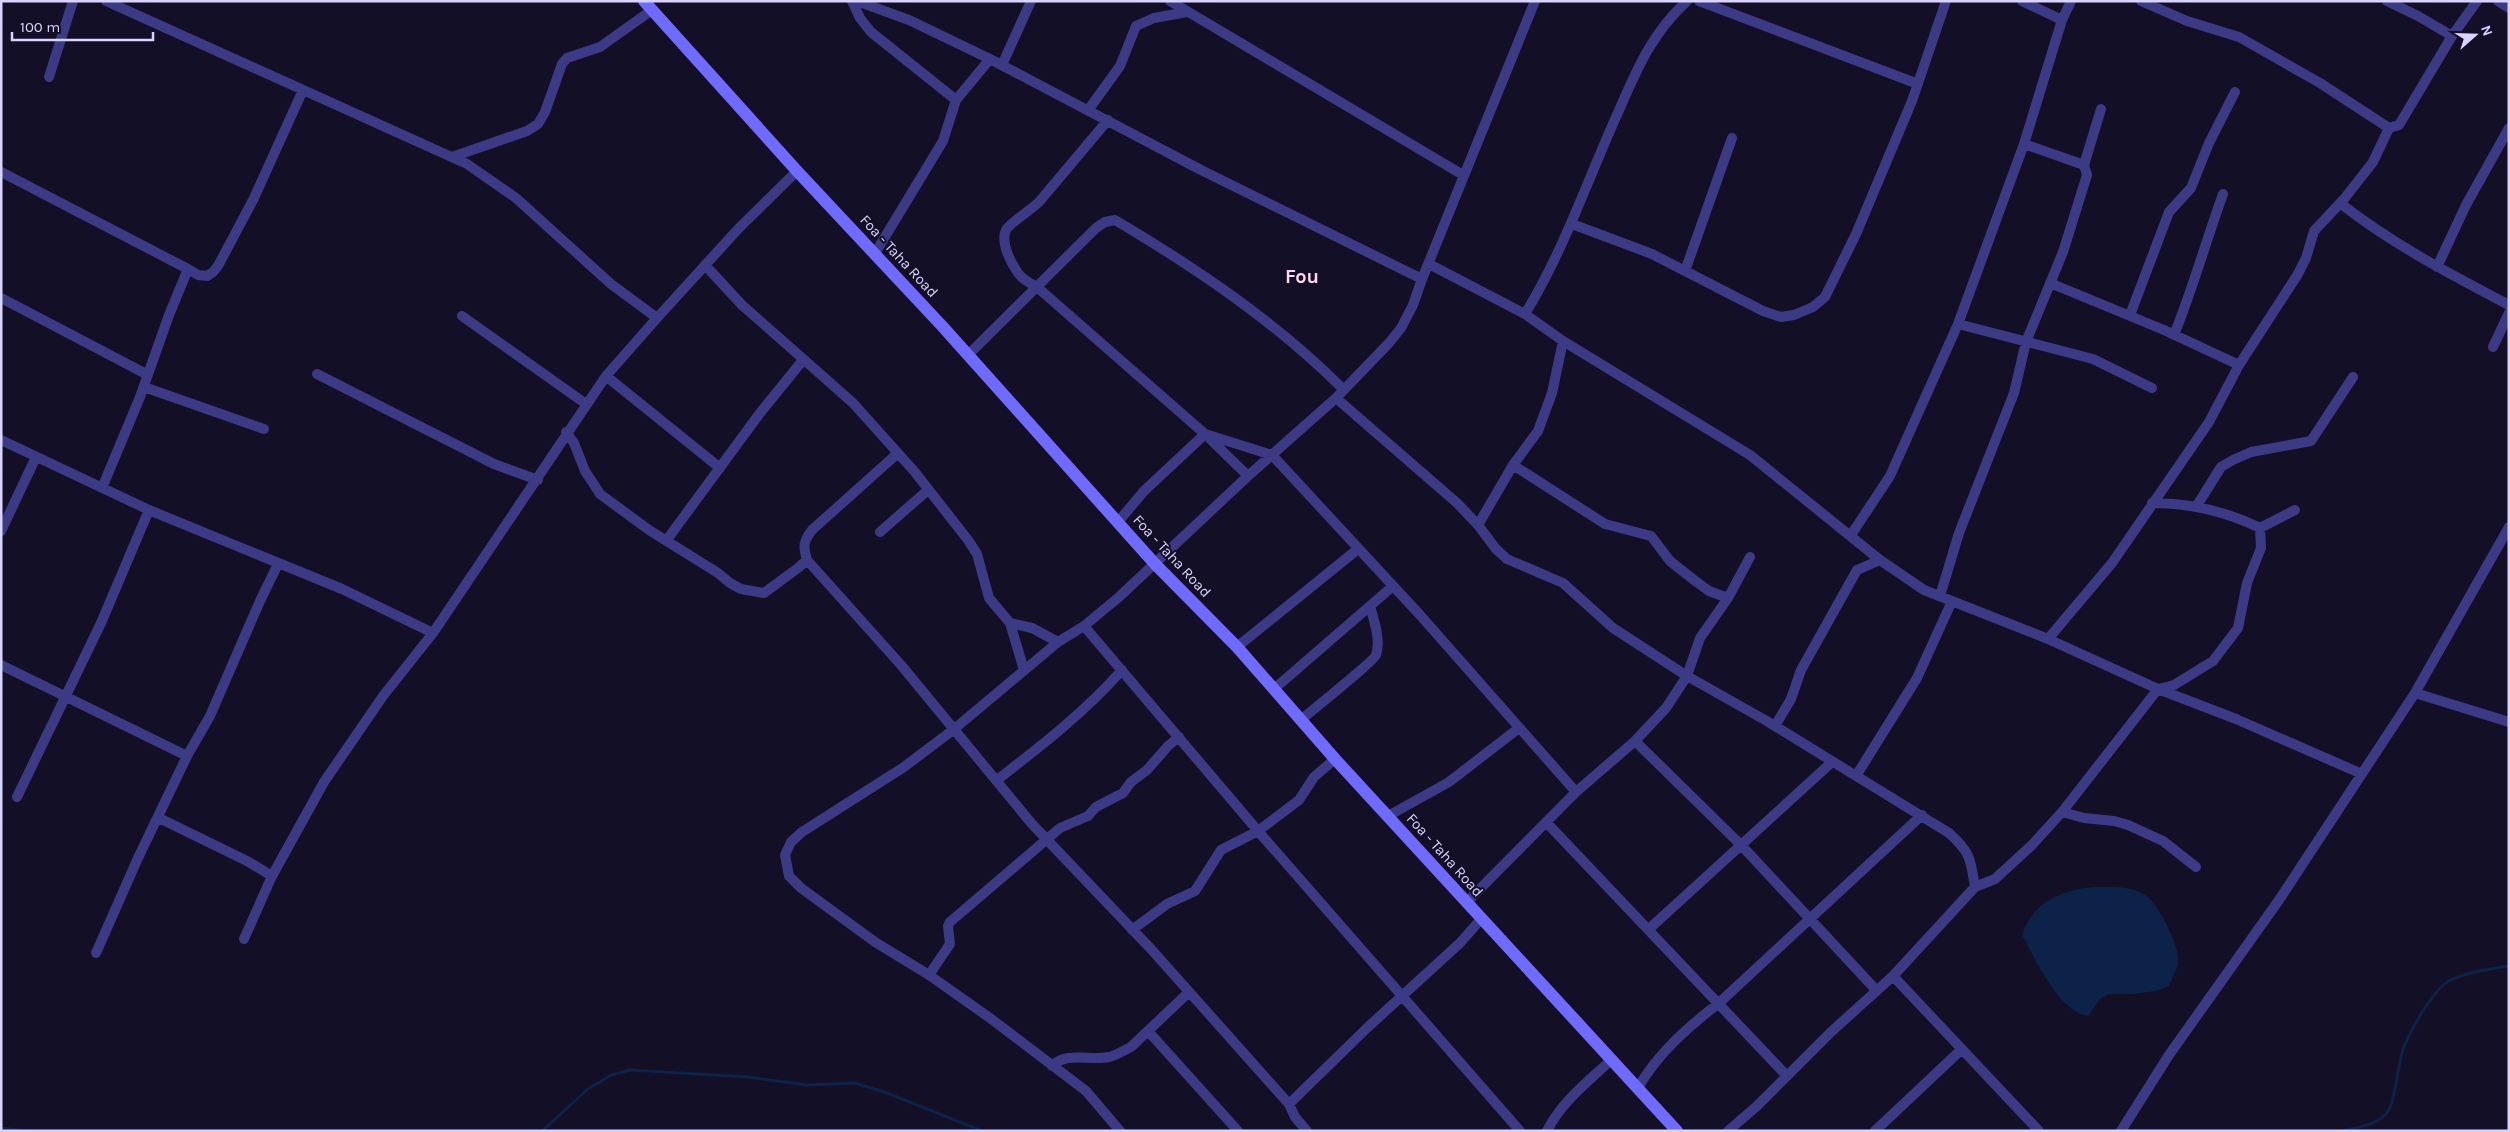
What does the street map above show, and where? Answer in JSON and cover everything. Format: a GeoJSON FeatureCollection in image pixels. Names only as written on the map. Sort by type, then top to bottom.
{"type":"FeatureCollection","features":[{"type":"Feature","properties":{"kind":"street"},"geometry":{"type":"LineString","coordinates":[[49,77],[73,1]]}},
{"type":"Feature","properties":{"kind":"street"},"geometry":{"type":"LineString","coordinates":[[106,1],[467,164],[504,188],[611,284],[656,318]]}},
{"type":"Feature","properties":{"kind":"street"},"geometry":{"type":"LineString","coordinates":[[852,1],[860,18],[871,32],[956,100]]}},
{"type":"Feature","properties":{"kind":"street"},"geometry":{"type":"LineString","coordinates":[[856,1],[909,20],[990,59],[1038,86],[1089,109],[1290,215],[1422,279]]}},
{"type":"Feature","properties":{"kind":"street"},"geometry":{"type":"LineString","coordinates":[[1002,65],[1031,1]]}},
{"type":"Feature","properties":{"kind":"street"},"geometry":{"type":"LineString","coordinates":[[1170,1],[1463,176]]}},
{"type":"Feature","properties":{"kind":"street"},"geometry":{"type":"LineString","coordinates":[[1120,1131],[1086,1091],[930,975],[875,942],[801,888],[789,876],[785,865],[785,855],[791,842],[802,832],[904,767],[953,730],[1058,642],[1084,626],[1155,564],[1248,476],[1336,398],[1389,344],[1414,305],[1422,279],[1535,1]]}},
{"type":"Feature","properties":{"kind":"street"},"geometry":{"type":"LineString","coordinates":[[1525,314],[1544,282],[1572,224],[1587,182],[1645,51],[1663,24],[1687,1]]}},
{"type":"Feature","properties":{"kind":"street"},"geometry":{"type":"LineString","coordinates":[[1699,1],[1918,84]]}},
{"type":"Feature","properties":{"kind":"street"},"geometry":{"type":"LineString","coordinates":[[1572,224],[1652,254],[1763,311],[1781,317],[1794,315],[1813,307],[1825,297],[1856,234],[1918,84],[1946,1]]}},
{"type":"Feature","properties":{"kind":"street"},"geometry":{"type":"LineString","coordinates":[[2022,1],[2062,20]]}},
{"type":"Feature","properties":{"kind":"street"},"geometry":{"type":"LineString","coordinates":[[1851,535],[1890,476],[1958,324],[2024,144],[2062,20],[2071,1]]}},
{"type":"Feature","properties":{"kind":"street"},"geometry":{"type":"LineString","coordinates":[[2141,1],[2188,21],[2239,37],[2320,83],[2389,128]]}},
{"type":"Feature","properties":{"kind":"street"},"geometry":{"type":"LineString","coordinates":[[2388,1],[2452,36]]}},
{"type":"Feature","properties":{"kind":"street"},"geometry":{"type":"LineString","coordinates":[[2048,639],[2112,563],[2209,422],[2239,365],[2298,274],[2306,258],[2314,231],[2340,203],[2373,162],[2389,128],[2399,125],[2452,36],[2477,1]]}},
{"type":"Feature","properties":{"kind":"street"},"geometry":{"type":"LineString","coordinates":[[2498,1],[2509,8]]}},
{"type":"Feature","properties":{"kind":"street"},"geometry":{"type":"LineString","coordinates":[[452,157],[527,131],[538,124],[545,112],[562,64],[567,58],[600,47],[648,5]]}},
{"type":"Feature","properties":{"kind":"street","name":"Foa - Taha Road"},"geometry":{"type":"LineString","coordinates":[[648,5],[797,171],[968,355],[1155,564],[1237,647],[1335,759],[1677,1131]]}},
{"type":"Feature","properties":{"kind":"street"},"geometry":{"type":"LineString","coordinates":[[1089,109],[1120,66],[1136,26],[1154,18],[1187,12]]}},
{"type":"Feature","properties":{"kind":"street"},"geometry":{"type":"LineString","coordinates":[[874,255],[943,141],[956,100],[990,59]]}},
{"type":"Feature","properties":{"kind":"street"},"geometry":{"type":"LineString","coordinates":[[1,172],[198,275],[207,276],[214,272],[218,266],[254,198],[303,90]]}},
{"type":"Feature","properties":{"kind":"street"},"geometry":{"type":"LineString","coordinates":[[2130,315],[2168,212],[2191,188],[2209,143],[2235,92]]}},
{"type":"Feature","properties":{"kind":"street"},"geometry":{"type":"LineString","coordinates":[[1940,596],[1958,533],[2014,393],[2026,342],[2050,283],[2087,175],[2084,166],[2101,109]]}},
{"type":"Feature","properties":{"kind":"street"},"geometry":{"type":"LineString","coordinates":[[1108,120],[1039,202],[1027,214],[1010,224],[1005,231],[1006,249],[1018,274],[1037,286],[1206,434],[1248,476]]}},
{"type":"Feature","properties":{"kind":"street"},"geometry":{"type":"LineString","coordinates":[[2437,267],[2466,205],[2509,128]]}},
{"type":"Feature","properties":{"kind":"street"},"geometry":{"type":"LineString","coordinates":[[1685,271],[1732,138]]}},
{"type":"Feature","properties":{"kind":"street"},"geometry":{"type":"LineString","coordinates":[[2024,144],[2084,166]]}},
{"type":"Feature","properties":{"kind":"street"},"geometry":{"type":"LineString","coordinates":[[244,939],[272,876],[324,782],[383,696],[433,633],[477,565],[538,480],[566,432],[606,376],[705,265],[797,171]]}},
{"type":"Feature","properties":{"kind":"street"},"geometry":{"type":"LineString","coordinates":[[2174,334],[2190,295],[2203,250],[2223,194]]}},
{"type":"Feature","properties":{"kind":"street"},"geometry":{"type":"LineString","coordinates":[[2340,203],[2367,224],[2437,267],[2509,305]]}},
{"type":"Feature","properties":{"kind":"street"},"geometry":{"type":"LineString","coordinates":[[968,355],[1096,228],[1105,222],[1115,220],[1274,326],[1307,353],[1343,389]]}},
{"type":"Feature","properties":{"kind":"street"},"geometry":{"type":"LineString","coordinates":[[1428,264],[1525,314],[1563,341],[1750,455],[1880,560],[1924,590],[2048,639],[2158,689],[2236,719],[2362,774]]}},
{"type":"Feature","properties":{"kind":"street"},"geometry":{"type":"LineString","coordinates":[[705,265],[742,304],[803,360],[853,402],[928,490],[977,554],[989,598],[1010,623],[1024,670]]}},
{"type":"Feature","properties":{"kind":"street"},"geometry":{"type":"LineString","coordinates":[[102,488],[144,387],[169,315],[188,269]]}},
{"type":"Feature","properties":{"kind":"street"},"geometry":{"type":"LineString","coordinates":[[2050,283],[2174,334],[2239,365]]}},
{"type":"Feature","properties":{"kind":"street"},"geometry":{"type":"LineString","coordinates":[[1,298],[148,375]]}},
{"type":"Feature","properties":{"kind":"street"},"geometry":{"type":"LineString","coordinates":[[2494,347],[2509,313]]}},
{"type":"Feature","properties":{"kind":"street"},"geometry":{"type":"LineString","coordinates":[[462,316],[586,404]]}},
{"type":"Feature","properties":{"kind":"street"},"geometry":{"type":"LineString","coordinates":[[1958,324],[2093,359],[2152,388]]}},
{"type":"Feature","properties":{"kind":"street"},"geometry":{"type":"LineString","coordinates":[[1478,525],[1513,465],[1538,431],[1552,393],[1563,341]]}},
{"type":"Feature","properties":{"kind":"street"},"geometry":{"type":"LineString","coordinates":[[666,541],[760,412],[803,360]]}},
{"type":"Feature","properties":{"kind":"street"},"geometry":{"type":"LineString","coordinates":[[317,374],[494,464],[538,480]]}},
{"type":"Feature","properties":{"kind":"street"},"geometry":{"type":"LineString","coordinates":[[606,376],[720,468]]}},
{"type":"Feature","properties":{"kind":"street"},"geometry":{"type":"LineString","coordinates":[[2196,507],[2222,467],[2234,460],[2251,452],[2311,441],[2352,377]]}},
{"type":"Feature","properties":{"kind":"street"},"geometry":{"type":"LineString","coordinates":[[144,387],[264,429]]}},
{"type":"Feature","properties":{"kind":"street"},"geometry":{"type":"LineString","coordinates":[[1336,398],[1440,488],[1478,525],[1486,538],[1507,558],[1563,583],[1613,628],[1687,676],[1922,815],[1965,847],[1970,856],[1976,887]]}},
{"type":"Feature","properties":{"kind":"street"},"geometry":{"type":"LineString","coordinates":[[566,432],[574,443],[584,470],[600,494],[730,583],[754,592],[764,592],[798,568],[806,560]]}},
{"type":"Feature","properties":{"kind":"street"},"geometry":{"type":"LineString","coordinates":[[1206,434],[1272,455],[1576,792]]}},
{"type":"Feature","properties":{"kind":"street"},"geometry":{"type":"LineString","coordinates":[[1118,522],[1144,491],[1206,434]]}},
{"type":"Feature","properties":{"kind":"street"},"geometry":{"type":"LineString","coordinates":[[1,440],[149,510],[342,589],[433,633]]}},
{"type":"Feature","properties":{"kind":"street"},"geometry":{"type":"LineString","coordinates":[[898,453],[812,530],[804,541],[803,547],[806,560],[901,665],[953,730],[997,780],[1015,805],[1189,992],[1289,1104],[1295,1117],[1306,1131]]}},
{"type":"Feature","properties":{"kind":"street"},"geometry":{"type":"LineString","coordinates":[[1,531],[36,457]]}},
{"type":"Feature","properties":{"kind":"street"},"geometry":{"type":"LineString","coordinates":[[1513,465],[1606,524],[1650,536],[1670,561],[1709,591],[1728,598]]}},
{"type":"Feature","properties":{"kind":"street"},"geometry":{"type":"LineString","coordinates":[[880,532],[928,490]]}},
{"type":"Feature","properties":{"kind":"street"},"geometry":{"type":"LineString","coordinates":[[2152,503],[2185,504],[2244,520],[2260,528]]}},
{"type":"Feature","properties":{"kind":"street"},"geometry":{"type":"LineString","coordinates":[[17,797],[101,623],[149,510]]}},
{"type":"Feature","properties":{"kind":"street"},"geometry":{"type":"LineString","coordinates":[[2260,528],[2295,510]]}},
{"type":"Feature","properties":{"kind":"street"},"geometry":{"type":"LineString","coordinates":[[2120,1131],[2169,1055],[2279,900],[2415,693],[2509,527]]}},
{"type":"Feature","properties":{"kind":"street"},"geometry":{"type":"LineString","coordinates":[[1728,1131],[1893,976],[1976,887],[1995,879],[2009,868],[2062,812],[2158,689],[2174,685],[2213,661],[2238,628],[2247,583],[2261,548],[2260,528]]}},
{"type":"Feature","properties":{"kind":"street"},"geometry":{"type":"LineString","coordinates":[[1237,647],[1358,549]]}},
{"type":"Feature","properties":{"kind":"street"},"geometry":{"type":"LineString","coordinates":[[1466,903],[1576,792],[1635,741],[1666,708],[1687,676],[1700,638],[1728,598],[1750,557]]}},
{"type":"Feature","properties":{"kind":"street"},"geometry":{"type":"LineString","coordinates":[[1774,726],[1791,699],[1801,670],[1857,570],[1880,560]]}},
{"type":"Feature","properties":{"kind":"street"},"geometry":{"type":"LineString","coordinates":[[96,953],[138,858],[188,756],[210,716],[278,564]]}},
{"type":"Feature","properties":{"kind":"street"},"geometry":{"type":"LineString","coordinates":[[1274,689],[1392,586]]}},
{"type":"Feature","properties":{"kind":"street"},"geometry":{"type":"LineString","coordinates":[[1856,776],[1917,678],[1952,601]]}},
{"type":"Feature","properties":{"kind":"street"},"geometry":{"type":"LineString","coordinates":[[1301,720],[1344,683],[1368,666],[1376,655],[1376,629],[1370,606]]}},
{"type":"Feature","properties":{"kind":"street"},"geometry":{"type":"LineString","coordinates":[[1010,623],[1032,628],[1058,642]]}},
{"type":"Feature","properties":{"kind":"street"},"geometry":{"type":"LineString","coordinates":[[1084,626],[1402,997],[1520,1131]]}},
{"type":"Feature","properties":{"kind":"street"},"geometry":{"type":"LineString","coordinates":[[1,664],[188,756]]}},
{"type":"Feature","properties":{"kind":"street"},"geometry":{"type":"LineString","coordinates":[[997,780],[1069,723],[1103,692],[1122,670]]}},
{"type":"Feature","properties":{"kind":"street"},"geometry":{"type":"LineString","coordinates":[[2415,693],[2509,722]]}},
{"type":"Feature","properties":{"kind":"street"},"geometry":{"type":"LineString","coordinates":[[1388,816],[1449,782],[1519,728]]}},
{"type":"Feature","properties":{"kind":"street"},"geometry":{"type":"LineString","coordinates":[[930,975],[950,944],[948,926],[950,922],[1060,828],[1088,816],[1096,807],[1123,793],[1131,782],[1147,770],[1168,746],[1179,737]]}},
{"type":"Feature","properties":{"kind":"street"},"geometry":{"type":"LineString","coordinates":[[1635,741],[1742,846],[1876,990]]}},
{"type":"Feature","properties":{"kind":"street"},"geometry":{"type":"LineString","coordinates":[[1132,930],[1167,904],[1194,891],[1221,850],[1258,830],[1299,800],[1314,777],[1335,759]]}},
{"type":"Feature","properties":{"kind":"street"},"geometry":{"type":"LineString","coordinates":[[1649,929],[1832,762]]}},
{"type":"Feature","properties":{"kind":"street"},"geometry":{"type":"LineString","coordinates":[[2062,812],[2084,818],[2114,821],[2128,825],[2163,841],[2196,868]]}},
{"type":"Feature","properties":{"kind":"street"},"geometry":{"type":"LineString","coordinates":[[1638,1088],[1649,1068],[1686,1029],[1719,1003],[1869,862],[1922,815]]}},
{"type":"Feature","properties":{"kind":"street"},"geometry":{"type":"LineString","coordinates":[[159,818],[247,861],[272,876]]}},
{"type":"Feature","properties":{"kind":"street"},"geometry":{"type":"LineString","coordinates":[[1546,822],[1787,1076]]}},
{"type":"Feature","properties":{"kind":"street"},"geometry":{"type":"LineString","coordinates":[[1289,1104],[1460,943],[1482,919]]}},
{"type":"Feature","properties":{"kind":"street"},"geometry":{"type":"LineString","coordinates":[[1893,976],[2039,1131]]}},
{"type":"Feature","properties":{"kind":"street"},"geometry":{"type":"LineString","coordinates":[[1052,1066],[1064,1058],[1109,1057],[1131,1047],[1189,992]]}},
{"type":"Feature","properties":{"kind":"street"},"geometry":{"type":"LineString","coordinates":[[1148,1031],[1238,1131]]}},
{"type":"Feature","properties":{"kind":"street"},"geometry":{"type":"LineString","coordinates":[[1875,1131],[1962,1049]]}},
{"type":"Feature","properties":{"kind":"street"},"geometry":{"type":"LineString","coordinates":[[1547,1131],[1553,1117],[1561,1107],[1612,1059]]}},
{"type":"Feature","properties":{"kind":"water"},"geometry":{"type":"Polygon","coordinates":[[[2092,887],[2126,888],[2139,892],[2151,900],[2173,938],[2178,964],[2169,986],[2156,991],[2133,994],[2109,994],[2101,998],[2088,1016],[2077,1012],[2067,1005],[2058,995],[2041,970],[2022,935],[2033,914],[2049,900],[2059,895],[2092,887]]]}},
{"type":"Feature","properties":{"kind":"waterway"},"geometry":{"type":"LineString","coordinates":[[2341,1131],[2372,1123],[2387,1113],[2394,1093],[2400,1060],[2405,1045],[2428,1003],[2443,986],[2463,975],[2509,966]]}},
{"type":"Feature","properties":{"kind":"waterway"},"geometry":{"type":"LineString","coordinates":[[542,1131],[588,1089],[611,1075],[630,1070],[748,1077],[807,1085],[855,1083],[887,1093],[982,1131]]}},
{"type":"Feature","properties":{"kind":"waterway"},"geometry":{"type":"LineString","coordinates":[[1,1128],[26,1131]]}},
{"type":"Feature","properties":{"kind":"district","name":"Fou"},"geometry":{"type":"Point","coordinates":[1302,276]}}]}
